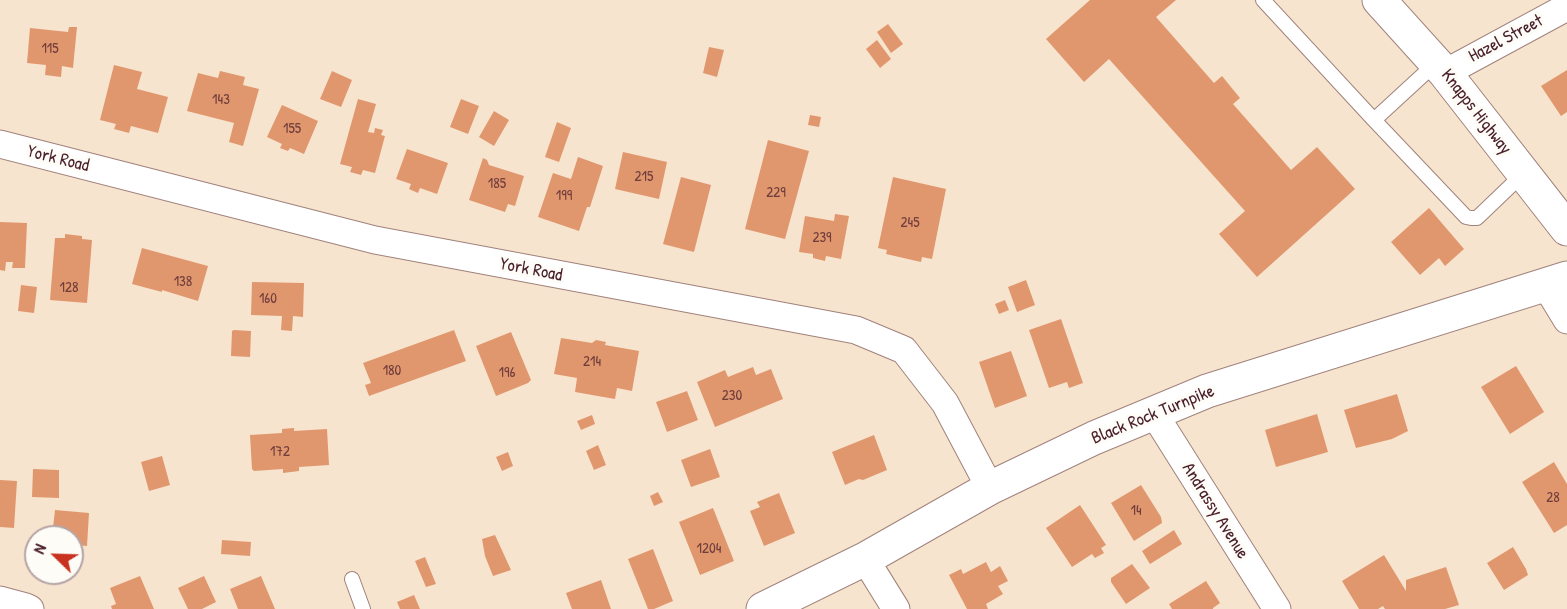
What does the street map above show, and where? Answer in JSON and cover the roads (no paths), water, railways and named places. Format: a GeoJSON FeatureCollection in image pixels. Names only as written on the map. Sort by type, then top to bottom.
{"type":"FeatureCollection","features":[{"type":"Feature","properties":{"kind":"main road","name":"Knapps Highway"},"geometry":{"type":"LineString","coordinates":[[1379,0],[1441,68],[1567,229]]}},
{"type":"Feature","properties":{"kind":"main road","name":"Black Rock Turnpike"},"geometry":{"type":"LineString","coordinates":[[763,609],[865,559],[990,488],[1153,412],[1207,391],[1556,281]]}},
{"type":"Feature","properties":{"kind":"street","name":"Hazel Street"},"geometry":{"type":"LineString","coordinates":[[1441,68],[1567,7]]}},
{"type":"Feature","properties":{"kind":"street","name":"York Road"},"geometry":{"type":"LineString","coordinates":[[0,144],[375,240],[856,330],[904,351],[945,403],[990,488]]}},
{"type":"Feature","properties":{"kind":"street"},"geometry":{"type":"LineString","coordinates":[[1556,281],[1567,320]]}},
{"type":"Feature","properties":{"kind":"street","name":"Andrassy Avenue"},"geometry":{"type":"LineString","coordinates":[[1153,412],[1277,609]]}},
{"type":"Feature","properties":{"kind":"street"},"geometry":{"type":"LineString","coordinates":[[865,559],[896,609]]}},
{"type":"Feature","properties":{"kind":"street"},"geometry":{"type":"LineString","coordinates":[[0,600],[30,609]]}},
{"type":"Feature","properties":{"kind":"lane"},"geometry":{"type":"LineString","coordinates":[[1263,0],[1466,217],[1477,218],[1524,173]]}},
{"type":"Feature","properties":{"kind":"lane"},"geometry":{"type":"LineString","coordinates":[[1374,120],[1441,68]]}},
{"type":"Feature","properties":{"kind":"lane"},"geometry":{"type":"LineString","coordinates":[[352,579],[363,609]]}}]}
